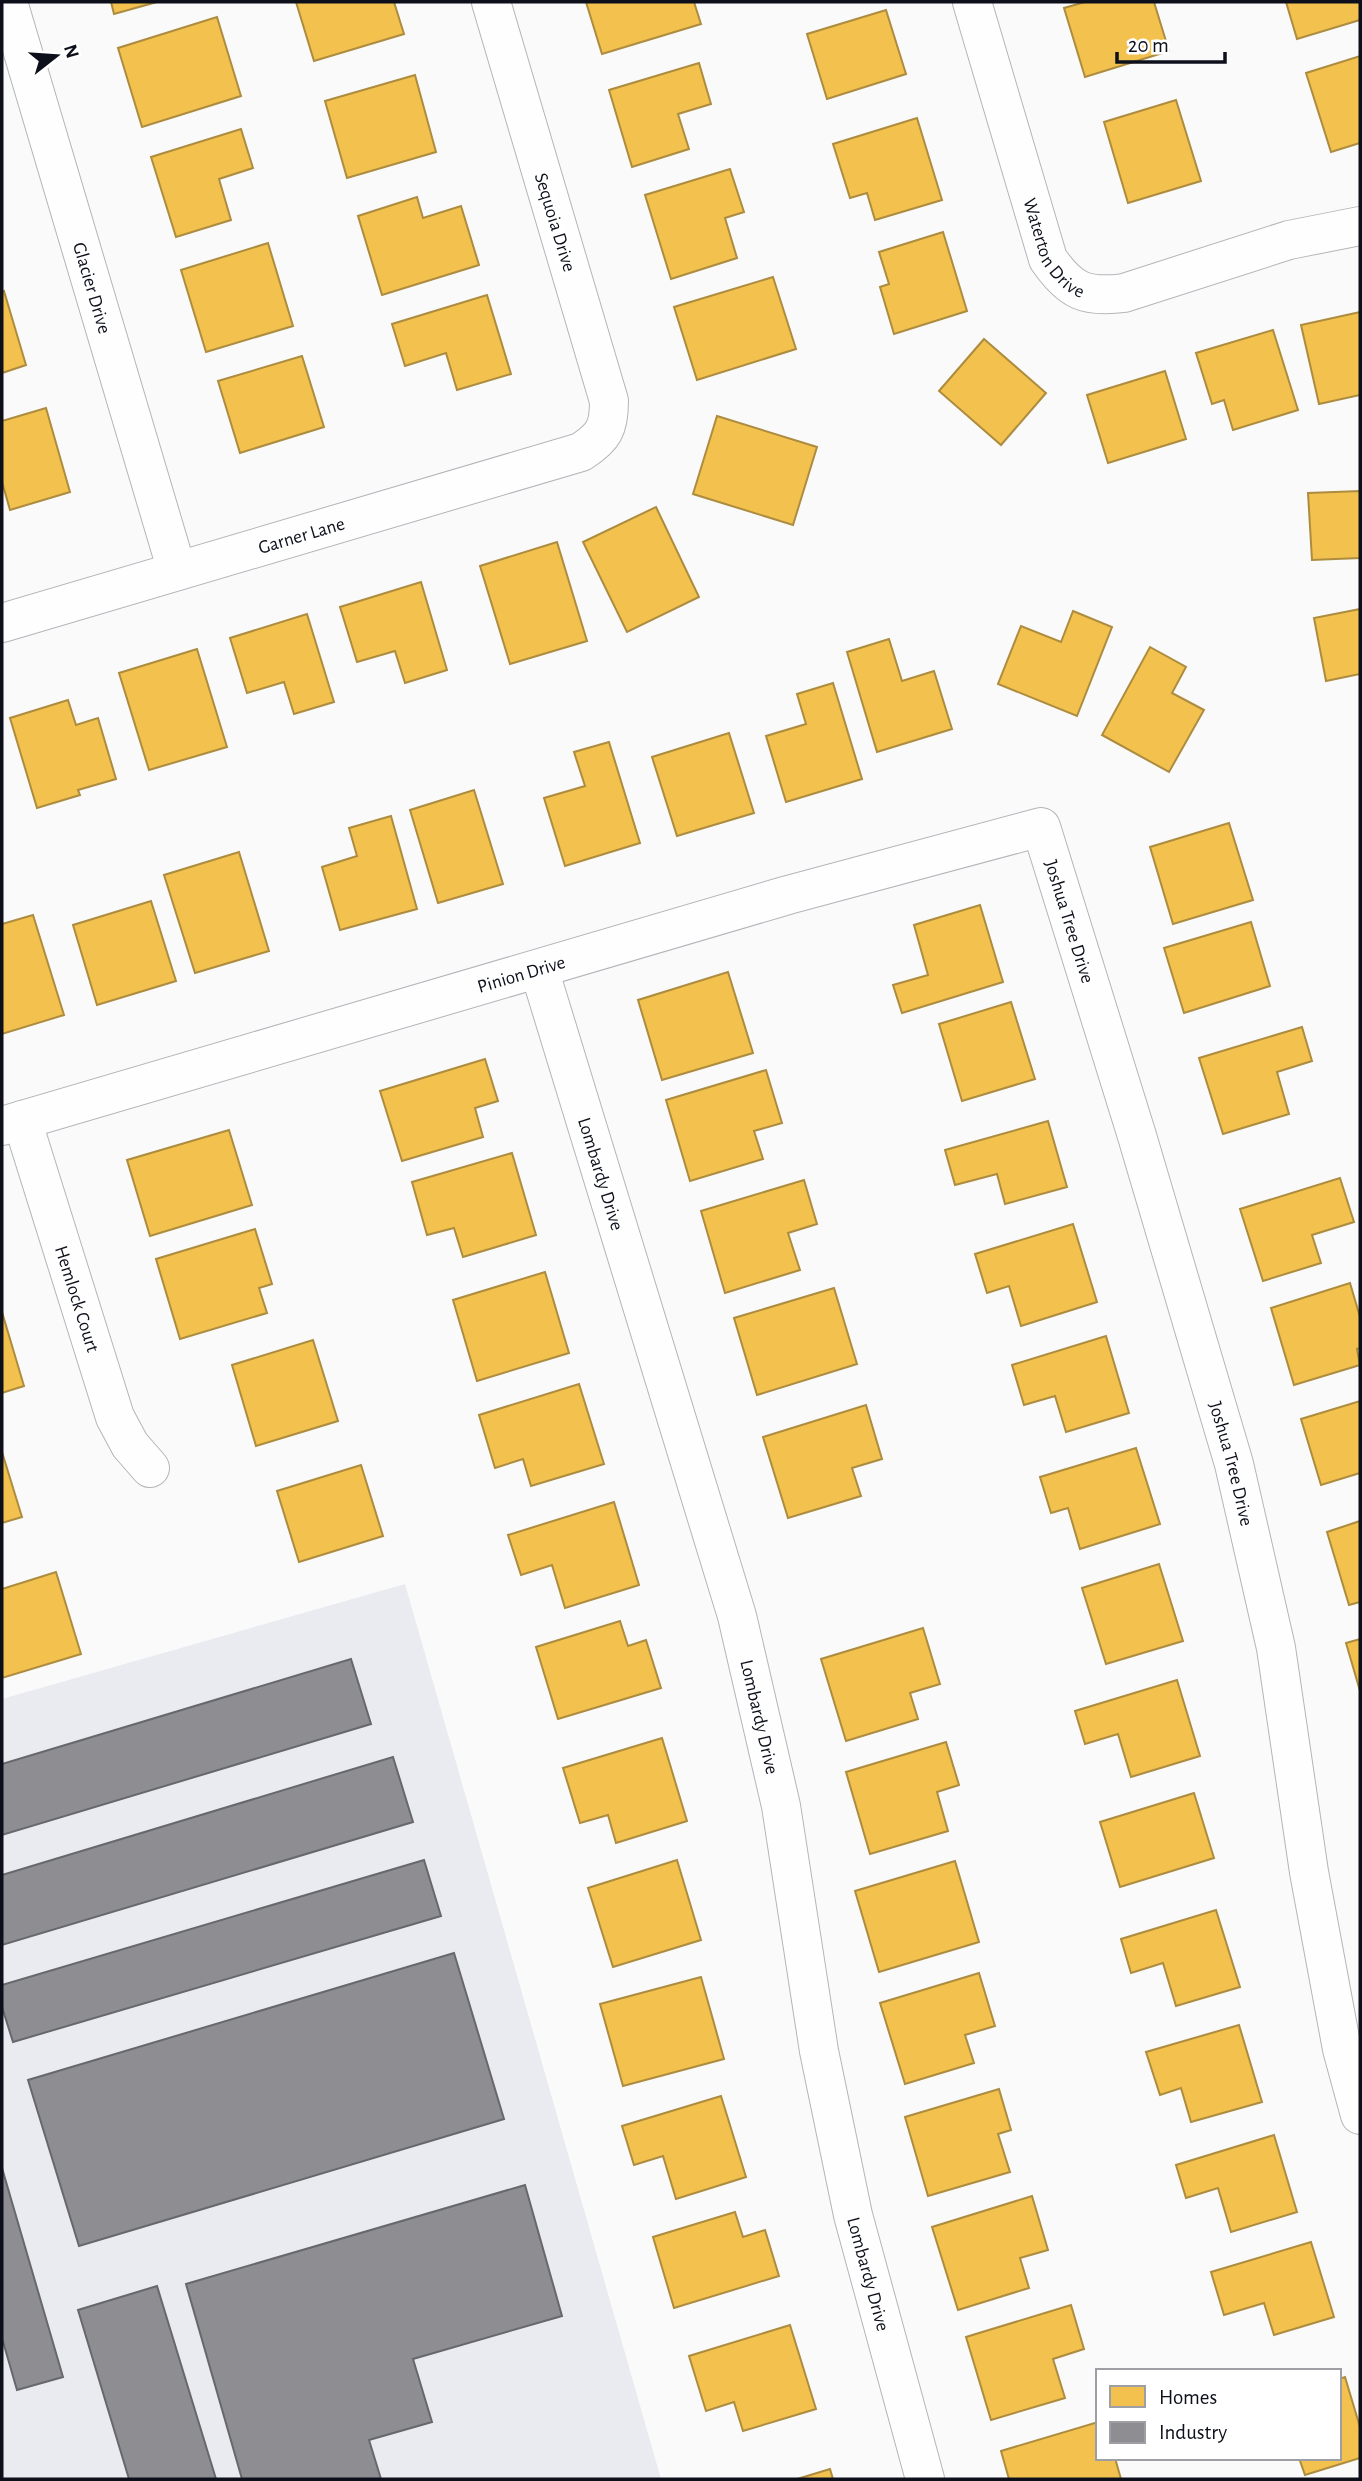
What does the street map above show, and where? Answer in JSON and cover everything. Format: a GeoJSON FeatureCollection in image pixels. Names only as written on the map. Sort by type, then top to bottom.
{"type":"FeatureCollection","features":[{"type":"Feature","properties":{"kind":"street","name":"Glacier Drive"},"geometry":{"type":"LineString","coordinates":[[8,2],[177,571]]}},
{"type":"Feature","properties":{"kind":"street","name":"Sequoia Drive"},"geometry":{"type":"LineString","coordinates":[[491,2],[610,401],[609,422],[598,441]]}},
{"type":"Feature","properties":{"kind":"street","name":"Waterton Drive"},"geometry":{"type":"LineString","coordinates":[[972,2],[1048,258],[1061,277],[1079,290],[1101,296],[1124,293],[1289,240],[1360,226]]}},
{"type":"Feature","properties":{"kind":"street","name":"Garner Lane"},"geometry":{"type":"LineString","coordinates":[[2,623],[581,452],[598,441]]}},
{"type":"Feature","properties":{"kind":"street","name":"Pinion Drive"},"geometry":{"type":"LineString","coordinates":[[12,1123],[788,895],[1041,827]]}},
{"type":"Feature","properties":{"kind":"street","name":"Joshua Tree Drive"},"geometry":{"type":"LineString","coordinates":[[1041,827],[1137,1136],[1234,1464],[1276,1648],[1309,1872],[1342,2049],[1360,2115]]}},
{"type":"Feature","properties":{"kind":"street","name":"Lombardy Drive"},"geometry":{"type":"LineString","coordinates":[[539,969],[737,1616],[782,1806],[820,2051],[853,2215],[925,2479]]}},
{"type":"Feature","properties":{"kind":"street","name":"Hemlock Court"},"geometry":{"type":"LineString","coordinates":[[12,1123],[115,1417],[130,1445],[150,1468]]}},
{"type":"Feature","properties":{"kind":"shaded area"},"geometry":{"type":"Polygon","coordinates":[[[405,1584],[661,2479],[2,2479],[2,1699],[405,1584]]]}},
{"type":"Feature","properties":{"kind":"building: Homes"},"geometry":{"type":"Polygon","coordinates":[[[111,2],[157,2],[114,14],[111,2]]]}},
{"type":"Feature","properties":{"kind":"building: Homes"},"geometry":{"type":"Polygon","coordinates":[[[296,2],[394,2],[404,34],[314,61],[296,2]]]}},
{"type":"Feature","properties":{"kind":"building: Homes"},"geometry":{"type":"Polygon","coordinates":[[[586,2],[694,2],[701,24],[602,54],[586,2]]]}},
{"type":"Feature","properties":{"kind":"building: Homes"},"geometry":{"type":"Polygon","coordinates":[[[1085,2],[1154,2],[1169,51],[1085,77],[1064,8],[1085,2]]]}},
{"type":"Feature","properties":{"kind":"building: Homes"},"geometry":{"type":"Polygon","coordinates":[[[1286,2],[1360,2],[1360,20],[1297,39],[1286,2]]]}},
{"type":"Feature","properties":{"kind":"building: Homes"},"geometry":{"type":"Polygon","coordinates":[[[886,10],[906,74],[827,99],[807,34],[886,10]]]}},
{"type":"Feature","properties":{"kind":"building: Homes"},"geometry":{"type":"Polygon","coordinates":[[[217,17],[241,96],[142,127],[118,48],[217,17]]]}},
{"type":"Feature","properties":{"kind":"building: Homes"},"geometry":{"type":"Polygon","coordinates":[[[1360,56],[1360,143],[1331,152],[1306,73],[1360,56]]]}},
{"type":"Feature","properties":{"kind":"building: Homes"},"geometry":{"type":"Polygon","coordinates":[[[699,63],[711,104],[678,114],[689,149],[632,167],[609,90],[699,63]]]}},
{"type":"Feature","properties":{"kind":"building: Homes"},"geometry":{"type":"Polygon","coordinates":[[[415,75],[436,152],[347,178],[325,101],[415,75]]]}},
{"type":"Feature","properties":{"kind":"building: Homes"},"geometry":{"type":"Polygon","coordinates":[[[1176,100],[1201,181],[1128,203],[1104,122],[1176,100]]]}},
{"type":"Feature","properties":{"kind":"building: Homes"},"geometry":{"type":"Polygon","coordinates":[[[917,118],[942,200],[875,220],[867,193],[850,198],[833,144],[917,118]]]}},
{"type":"Feature","properties":{"kind":"building: Homes"},"geometry":{"type":"Polygon","coordinates":[[[241,129],[253,168],[219,179],[231,220],[176,237],[151,157],[241,129]]]}},
{"type":"Feature","properties":{"kind":"building: Homes"},"geometry":{"type":"Polygon","coordinates":[[[730,169],[744,212],[725,218],[737,258],[671,279],[645,195],[730,169]]]}},
{"type":"Feature","properties":{"kind":"building: Homes"},"geometry":{"type":"Polygon","coordinates":[[[417,197],[423,218],[461,206],[479,265],[382,295],[358,216],[417,197]]]}},
{"type":"Feature","properties":{"kind":"building: Homes"},"geometry":{"type":"Polygon","coordinates":[[[943,232],[967,311],[894,334],[880,287],[889,284],[879,252],[943,232]]]}},
{"type":"Feature","properties":{"kind":"building: Homes"},"geometry":{"type":"Polygon","coordinates":[[[268,243],[293,326],[206,352],[181,270],[268,243]]]}},
{"type":"Feature","properties":{"kind":"building: Homes"},"geometry":{"type":"Polygon","coordinates":[[[773,277],[796,349],[697,380],[674,307],[773,277]]]}},
{"type":"Feature","properties":{"kind":"building: Homes"},"geometry":{"type":"Polygon","coordinates":[[[4,291],[26,365],[2,373],[2,292],[4,291]]]}},
{"type":"Feature","properties":{"kind":"building: Homes"},"geometry":{"type":"Polygon","coordinates":[[[487,295],[511,374],[457,390],[446,353],[405,366],[392,324],[487,295]]]}},
{"type":"Feature","properties":{"kind":"building: Homes"},"geometry":{"type":"Polygon","coordinates":[[[1360,312],[1360,395],[1319,404],[1301,325],[1360,312]]]}},
{"type":"Feature","properties":{"kind":"building: Homes"},"geometry":{"type":"Polygon","coordinates":[[[1273,330],[1298,410],[1233,430],[1224,400],[1212,404],[1196,353],[1273,330]]]}},
{"type":"Feature","properties":{"kind":"building: Homes"},"geometry":{"type":"Polygon","coordinates":[[[984,339],[1046,393],[1001,445],[939,391],[984,339]]]}},
{"type":"Feature","properties":{"kind":"building: Homes"},"geometry":{"type":"Polygon","coordinates":[[[302,356],[324,427],[240,453],[218,381],[302,356]]]}},
{"type":"Feature","properties":{"kind":"building: Homes"},"geometry":{"type":"Polygon","coordinates":[[[1165,371],[1186,439],[1108,463],[1087,395],[1165,371]]]}},
{"type":"Feature","properties":{"kind":"building: Homes"},"geometry":{"type":"Polygon","coordinates":[[[46,408],[70,492],[10,510],[2,482],[2,421],[46,408]]]}},
{"type":"Feature","properties":{"kind":"building: Homes"},"geometry":{"type":"Polygon","coordinates":[[[717,416],[817,447],[793,525],[693,494],[717,416]]]}},
{"type":"Feature","properties":{"kind":"building: Homes"},"geometry":{"type":"Polygon","coordinates":[[[1360,491],[1360,558],[1312,560],[1308,493],[1360,491]]]}},
{"type":"Feature","properties":{"kind":"building: Homes"},"geometry":{"type":"Polygon","coordinates":[[[656,507],[699,597],[627,632],[583,542],[656,507]]]}},
{"type":"Feature","properties":{"kind":"building: Homes"},"geometry":{"type":"Polygon","coordinates":[[[557,542],[587,641],[510,664],[480,566],[557,542]]]}},
{"type":"Feature","properties":{"kind":"building: Homes"},"geometry":{"type":"Polygon","coordinates":[[[421,582],[447,670],[405,683],[395,651],[357,662],[340,607],[421,582]]]}},
{"type":"Feature","properties":{"kind":"building: Homes"},"geometry":{"type":"Polygon","coordinates":[[[1360,609],[1360,674],[1326,681],[1314,618],[1360,609]]]}},
{"type":"Feature","properties":{"kind":"building: Homes"},"geometry":{"type":"Polygon","coordinates":[[[1073,611],[1112,627],[1077,716],[998,684],[1021,626],[1061,642],[1073,611]]]}},
{"type":"Feature","properties":{"kind":"building: Homes"},"geometry":{"type":"Polygon","coordinates":[[[307,614],[334,702],[294,714],[284,682],[247,693],[230,638],[307,614]]]}},
{"type":"Feature","properties":{"kind":"building: Homes"},"geometry":{"type":"Polygon","coordinates":[[[889,639],[902,681],[934,671],[952,729],[877,752],[847,652],[889,639]]]}},
{"type":"Feature","properties":{"kind":"building: Homes"},"geometry":{"type":"Polygon","coordinates":[[[1150,647],[1186,667],[1172,693],[1204,710],[1169,772],[1102,735],[1150,647]]]}},
{"type":"Feature","properties":{"kind":"building: Homes"},"geometry":{"type":"Polygon","coordinates":[[[197,649],[227,747],[149,770],[119,673],[197,649]]]}},
{"type":"Feature","properties":{"kind":"building: Homes"},"geometry":{"type":"Polygon","coordinates":[[[833,683],[862,779],[786,802],[766,736],[806,724],[797,694],[833,683]]]}},
{"type":"Feature","properties":{"kind":"building: Homes"},"geometry":{"type":"Polygon","coordinates":[[[68,700],[76,725],[98,718],[116,779],[78,790],[80,795],[37,808],[10,718],[68,700]]]}},
{"type":"Feature","properties":{"kind":"building: Homes"},"geometry":{"type":"Polygon","coordinates":[[[729,733],[754,813],[677,836],[652,757],[729,733]]]}},
{"type":"Feature","properties":{"kind":"building: Homes"},"geometry":{"type":"Polygon","coordinates":[[[609,742],[640,843],[565,866],[544,798],[585,786],[574,752],[609,742]]]}},
{"type":"Feature","properties":{"kind":"building: Homes"},"geometry":{"type":"Polygon","coordinates":[[[474,790],[503,884],[438,903],[410,810],[474,790]]]}},
{"type":"Feature","properties":{"kind":"building: Homes"},"geometry":{"type":"Polygon","coordinates":[[[391,816],[417,909],[340,930],[322,867],[357,856],[349,828],[391,816]]]}},
{"type":"Feature","properties":{"kind":"building: Homes"},"geometry":{"type":"Polygon","coordinates":[[[1229,823],[1253,900],[1173,924],[1150,847],[1229,823]]]}},
{"type":"Feature","properties":{"kind":"building: Homes"},"geometry":{"type":"Polygon","coordinates":[[[239,852],[269,951],[195,973],[164,875],[239,852]]]}},
{"type":"Feature","properties":{"kind":"building: Homes"},"geometry":{"type":"Polygon","coordinates":[[[151,901],[176,981],[97,1005],[73,925],[151,901]]]}},
{"type":"Feature","properties":{"kind":"building: Homes"},"geometry":{"type":"Polygon","coordinates":[[[980,905],[1003,982],[902,1013],[893,985],[928,975],[914,925],[980,905]]]}},
{"type":"Feature","properties":{"kind":"building: Homes"},"geometry":{"type":"Polygon","coordinates":[[[33,915],[64,1015],[2,1034],[2,924],[33,915]]]}},
{"type":"Feature","properties":{"kind":"building: Homes"},"geometry":{"type":"Polygon","coordinates":[[[1251,922],[1270,986],[1184,1013],[1164,948],[1251,922]]]}},
{"type":"Feature","properties":{"kind":"building: Homes"},"geometry":{"type":"Polygon","coordinates":[[[728,972],[753,1053],[662,1080],[638,1000],[728,972]]]}},
{"type":"Feature","properties":{"kind":"building: Homes"},"geometry":{"type":"Polygon","coordinates":[[[1011,1002],[1035,1079],[962,1101],[939,1024],[1011,1002]]]}},
{"type":"Feature","properties":{"kind":"building: Homes"},"geometry":{"type":"Polygon","coordinates":[[[1302,1027],[1312,1061],[1277,1072],[1289,1114],[1223,1134],[1199,1058],[1302,1027]]]}},
{"type":"Feature","properties":{"kind":"building: Homes"},"geometry":{"type":"Polygon","coordinates":[[[485,1059],[498,1101],[475,1108],[483,1137],[402,1161],[380,1091],[485,1059]]]}},
{"type":"Feature","properties":{"kind":"building: Homes"},"geometry":{"type":"Polygon","coordinates":[[[766,1070],[782,1123],[754,1131],[763,1159],[690,1181],[666,1100],[766,1070]]]}},
{"type":"Feature","properties":{"kind":"building: Homes"},"geometry":{"type":"Polygon","coordinates":[[[1048,1121],[1067,1187],[1005,1204],[997,1174],[955,1185],[945,1150],[1048,1121]]]}},
{"type":"Feature","properties":{"kind":"building: Homes"},"geometry":{"type":"Polygon","coordinates":[[[229,1130],[252,1205],[150,1236],[127,1160],[229,1130]]]}},
{"type":"Feature","properties":{"kind":"building: Homes"},"geometry":{"type":"Polygon","coordinates":[[[512,1153],[536,1235],[463,1257],[454,1228],[427,1235],[412,1182],[512,1153]]]}},
{"type":"Feature","properties":{"kind":"building: Homes"},"geometry":{"type":"Polygon","coordinates":[[[1340,1178],[1354,1222],[1312,1235],[1321,1263],[1263,1281],[1240,1209],[1340,1178]]]}},
{"type":"Feature","properties":{"kind":"building: Homes"},"geometry":{"type":"Polygon","coordinates":[[[804,1180],[817,1224],[788,1233],[800,1270],[725,1293],[701,1211],[804,1180]]]}},
{"type":"Feature","properties":{"kind":"building: Homes"},"geometry":{"type":"Polygon","coordinates":[[[1073,1224],[1097,1302],[1021,1326],[1009,1286],[987,1293],[975,1254],[1073,1224]]]}},
{"type":"Feature","properties":{"kind":"building: Homes"},"geometry":{"type":"Polygon","coordinates":[[[255,1229],[272,1284],[259,1288],[267,1313],[180,1339],[156,1259],[255,1229]]]}},
{"type":"Feature","properties":{"kind":"building: Homes"},"geometry":{"type":"Polygon","coordinates":[[[545,1272],[569,1353],[477,1381],[453,1300],[545,1272]]]}},
{"type":"Feature","properties":{"kind":"building: Homes"},"geometry":{"type":"Polygon","coordinates":[[[1350,1283],[1360,1317],[1360,1348],[1357,1349],[1360,1365],[1294,1385],[1271,1308],[1350,1283]]]}},
{"type":"Feature","properties":{"kind":"building: Homes"},"geometry":{"type":"Polygon","coordinates":[[[834,1288],[857,1364],[757,1395],[734,1318],[834,1288]]]}},
{"type":"Feature","properties":{"kind":"building: Homes"},"geometry":{"type":"Polygon","coordinates":[[[2,1312],[24,1386],[2,1393],[2,1312]]]}},
{"type":"Feature","properties":{"kind":"building: Homes"},"geometry":{"type":"Polygon","coordinates":[[[1106,1336],[1129,1413],[1066,1432],[1055,1396],[1024,1405],[1012,1365],[1106,1336]]]}},
{"type":"Feature","properties":{"kind":"building: Homes"},"geometry":{"type":"Polygon","coordinates":[[[313,1340],[338,1421],[256,1446],[232,1365],[313,1340]]]}},
{"type":"Feature","properties":{"kind":"building: Homes"},"geometry":{"type":"Polygon","coordinates":[[[579,1384],[604,1464],[531,1486],[523,1459],[495,1468],[479,1415],[579,1384]]]}},
{"type":"Feature","properties":{"kind":"building: Homes"},"geometry":{"type":"Polygon","coordinates":[[[1360,1401],[1360,1473],[1321,1485],[1301,1419],[1360,1401]]]}},
{"type":"Feature","properties":{"kind":"building: Homes"},"geometry":{"type":"Polygon","coordinates":[[[866,1405],[882,1459],[852,1468],[861,1496],[788,1518],[763,1437],[866,1405]]]}},
{"type":"Feature","properties":{"kind":"building: Homes"},"geometry":{"type":"Polygon","coordinates":[[[1136,1448],[1160,1524],[1080,1549],[1068,1508],[1051,1513],[1040,1477],[1136,1448]]]}},
{"type":"Feature","properties":{"kind":"building: Homes"},"geometry":{"type":"Polygon","coordinates":[[[2,1452],[22,1517],[2,1523],[2,1452]]]}},
{"type":"Feature","properties":{"kind":"building: Homes"},"geometry":{"type":"Polygon","coordinates":[[[361,1465],[383,1536],[299,1562],[277,1491],[361,1465]]]}},
{"type":"Feature","properties":{"kind":"building: Homes"},"geometry":{"type":"Polygon","coordinates":[[[614,1502],[639,1585],[565,1608],[552,1565],[521,1575],[508,1535],[614,1502]]]}},
{"type":"Feature","properties":{"kind":"building: Homes"},"geometry":{"type":"Polygon","coordinates":[[[1360,1521],[1360,1602],[1349,1605],[1327,1532],[1360,1521]]]}},
{"type":"Feature","properties":{"kind":"building: Homes"},"geometry":{"type":"Polygon","coordinates":[[[1159,1564],[1183,1641],[1106,1664],[1082,1588],[1159,1564]]]}},
{"type":"Feature","properties":{"kind":"building: Homes"},"geometry":{"type":"Polygon","coordinates":[[[56,1572],[81,1654],[2,1678],[2,1589],[56,1572]]]}},
{"type":"Feature","properties":{"kind":"building: Homes"},"geometry":{"type":"Polygon","coordinates":[[[620,1621],[628,1646],[646,1640],[661,1688],[558,1719],[536,1647],[620,1621]]]}},
{"type":"Feature","properties":{"kind":"building: Homes"},"geometry":{"type":"Polygon","coordinates":[[[923,1628],[940,1684],[910,1693],[918,1719],[846,1741],[821,1659],[923,1628]]]}},
{"type":"Feature","properties":{"kind":"building: Homes"},"geometry":{"type":"Polygon","coordinates":[[[1360,1639],[1360,1691],[1346,1643],[1360,1639]]]}},
{"type":"Feature","properties":{"kind":"building: Homes"},"geometry":{"type":"Polygon","coordinates":[[[1177,1680],[1200,1756],[1131,1777],[1118,1734],[1085,1744],[1075,1711],[1177,1680]]]}},
{"type":"Feature","properties":{"kind":"building: Homes"},"geometry":{"type":"Polygon","coordinates":[[[662,1738],[687,1821],[616,1843],[608,1815],[580,1823],[563,1768],[662,1738]]]}},
{"type":"Feature","properties":{"kind":"building: Homes"},"geometry":{"type":"Polygon","coordinates":[[[946,1742],[959,1785],[937,1792],[948,1831],[870,1854],[846,1772],[946,1742]]]}},
{"type":"Feature","properties":{"kind":"building: Homes"},"geometry":{"type":"Polygon","coordinates":[[[1194,1793],[1214,1858],[1120,1887],[1100,1822],[1194,1793]]]}},
{"type":"Feature","properties":{"kind":"building: Homes"},"geometry":{"type":"Polygon","coordinates":[[[677,1860],[701,1940],[613,1967],[588,1888],[677,1860]]]}},
{"type":"Feature","properties":{"kind":"building: Homes"},"geometry":{"type":"Polygon","coordinates":[[[955,1861],[979,1942],[879,1972],[855,1891],[955,1861]]]}},
{"type":"Feature","properties":{"kind":"building: Homes"},"geometry":{"type":"Polygon","coordinates":[[[1216,1910],[1240,1987],[1176,2006],[1163,1963],[1131,1973],[1121,1939],[1216,1910]]]}},
{"type":"Feature","properties":{"kind":"building: Homes"},"geometry":{"type":"Polygon","coordinates":[[[979,1973],[995,2026],[965,2035],[974,2063],[905,2084],[880,2003],[979,1973]]]}},
{"type":"Feature","properties":{"kind":"building: Homes"},"geometry":{"type":"Polygon","coordinates":[[[701,1977],[724,2059],[623,2086],[600,2004],[701,1977]]]}},
{"type":"Feature","properties":{"kind":"building: Homes"},"geometry":{"type":"Polygon","coordinates":[[[1239,2025],[1262,2102],[1191,2122],[1181,2088],[1160,2095],[1146,2052],[1239,2025]]]}},
{"type":"Feature","properties":{"kind":"building: Homes"},"geometry":{"type":"Polygon","coordinates":[[[999,2089],[1011,2130],[998,2134],[1010,2172],[928,2196],[905,2117],[999,2089]]]}},
{"type":"Feature","properties":{"kind":"building: Homes"},"geometry":{"type":"Polygon","coordinates":[[[721,2096],[746,2177],[676,2199],[663,2156],[634,2165],[622,2126],[721,2096]]]}},
{"type":"Feature","properties":{"kind":"building: Homes"},"geometry":{"type":"Polygon","coordinates":[[[1274,2135],[1297,2212],[1231,2232],[1218,2188],[1186,2198],[1176,2165],[1274,2135]]]}},
{"type":"Feature","properties":{"kind":"building: Homes"},"geometry":{"type":"Polygon","coordinates":[[[1032,2196],[1048,2250],[1020,2258],[1029,2288],[958,2310],[932,2227],[1032,2196]]]}},
{"type":"Feature","properties":{"kind":"building: Homes"},"geometry":{"type":"Polygon","coordinates":[[[735,2212],[743,2237],[765,2230],[779,2276],[674,2308],[653,2237],[735,2212]]]}},
{"type":"Feature","properties":{"kind":"building: Homes"},"geometry":{"type":"Polygon","coordinates":[[[1311,2242],[1334,2317],[1274,2335],[1264,2303],[1224,2315],[1211,2272],[1311,2242]]]}},
{"type":"Feature","properties":{"kind":"building: Homes"},"geometry":{"type":"Polygon","coordinates":[[[1071,2305],[1084,2349],[1053,2359],[1065,2398],[991,2420],[966,2337],[1071,2305]]]}},
{"type":"Feature","properties":{"kind":"building: Homes"},"geometry":{"type":"Polygon","coordinates":[[[790,2325],[816,2409],[743,2431],[734,2402],[706,2411],[689,2356],[790,2325]]]}},
{"type":"Feature","properties":{"kind":"building: Homes"},"geometry":{"type":"Polygon","coordinates":[[[1345,2377],[1360,2427],[1360,2458],[1305,2475],[1300,2460],[1341,2460],[1341,2378],[1345,2377]]]}},
{"type":"Feature","properties":{"kind":"building: Homes"},"geometry":{"type":"Polygon","coordinates":[[[1096,2423],[1096,2460],[1116,2460],[1121,2479],[1009,2479],[1001,2451],[1096,2423]]]}},
{"type":"Feature","properties":{"kind":"building: Homes"},"geometry":{"type":"Polygon","coordinates":[[[830,2469],[833,2479],[797,2479],[830,2469]]]}},
{"type":"Feature","properties":{"kind":"building: Industry"},"geometry":{"type":"Polygon","coordinates":[[[351,1659],[371,1724],[2,1835],[2,1764],[351,1659]]]}},
{"type":"Feature","properties":{"kind":"building: Industry"},"geometry":{"type":"Polygon","coordinates":[[[393,1757],[413,1822],[2,1945],[2,1875],[393,1757]]]}},
{"type":"Feature","properties":{"kind":"building: Industry"},"geometry":{"type":"Polygon","coordinates":[[[424,1860],[441,1916],[13,2042],[2,2007],[2,1985],[424,1860]]]}},
{"type":"Feature","properties":{"kind":"building: Industry"},"geometry":{"type":"Polygon","coordinates":[[[454,1953],[504,2119],[79,2246],[28,2080],[454,1953]]]}},
{"type":"Feature","properties":{"kind":"building: Industry"},"geometry":{"type":"Polygon","coordinates":[[[2,2168],[63,2377],[17,2390],[2,2338],[2,2168]]]}},
{"type":"Feature","properties":{"kind":"building: Industry"},"geometry":{"type":"Polygon","coordinates":[[[525,2185],[562,2316],[413,2359],[432,2422],[369,2440],[381,2479],[242,2479],[186,2284],[525,2185]]]}},
{"type":"Feature","properties":{"kind":"building: Industry"},"geometry":{"type":"Polygon","coordinates":[[[157,2286],[216,2479],[129,2479],[78,2310],[157,2286]]]}}]}
